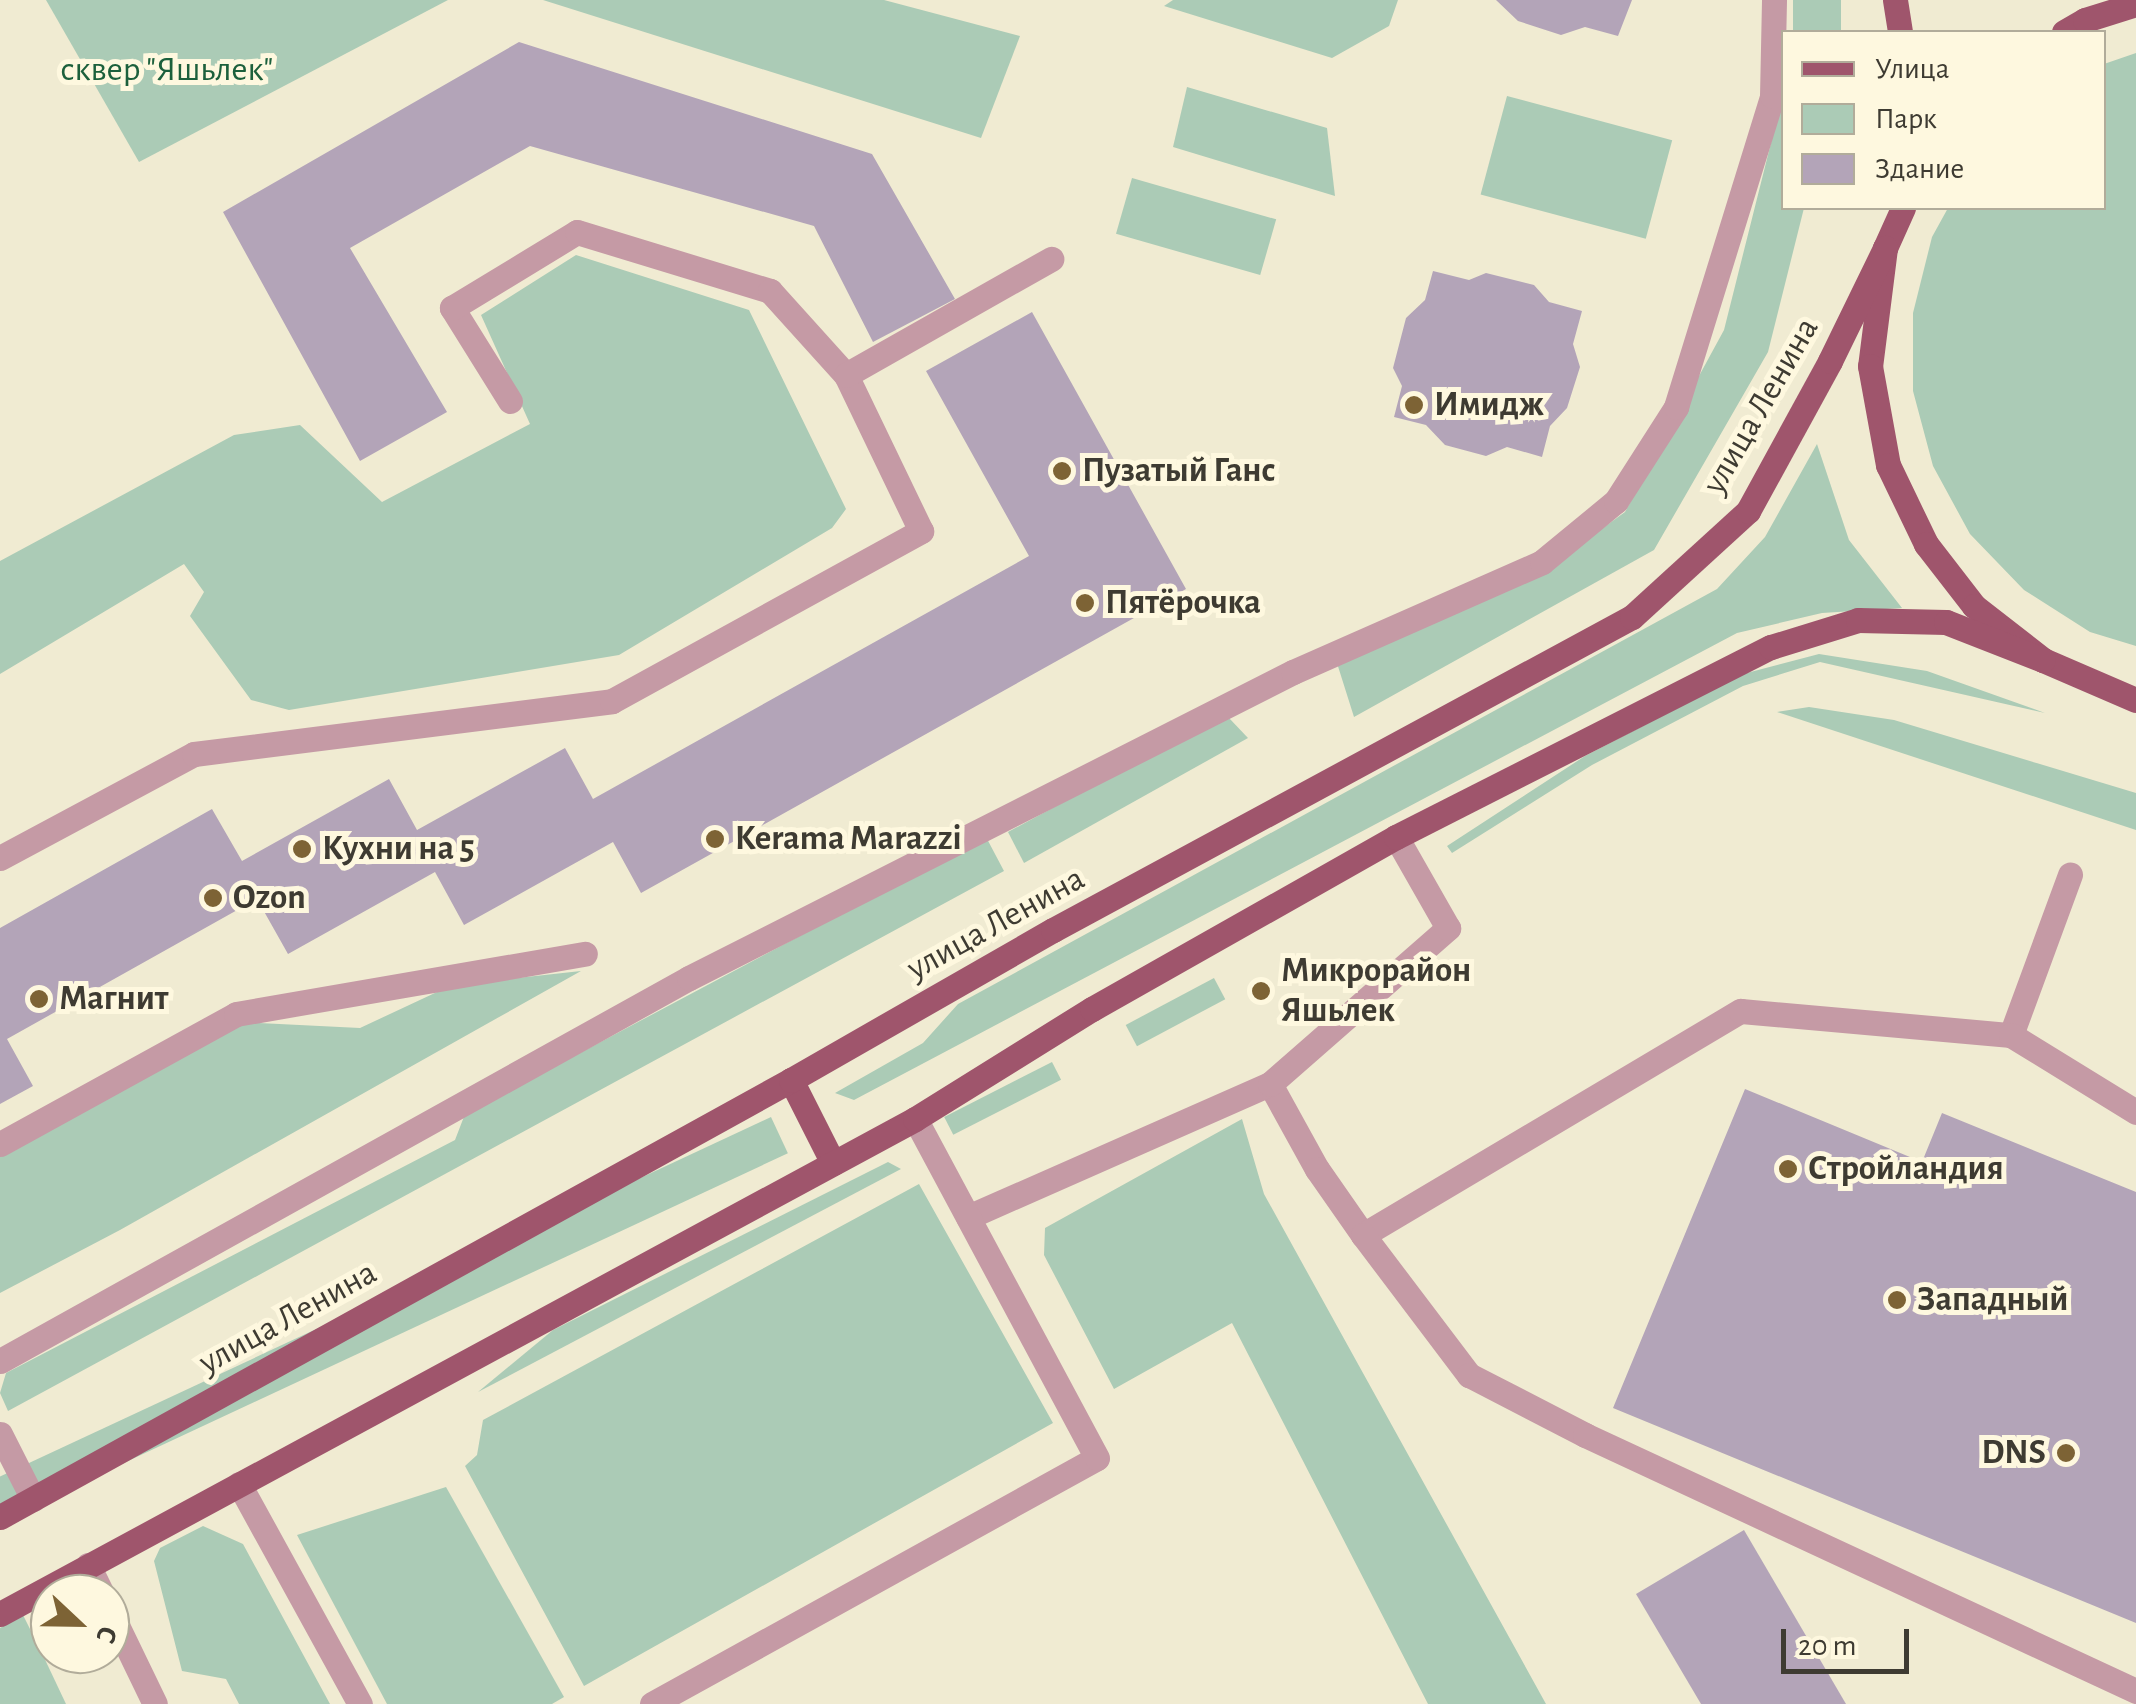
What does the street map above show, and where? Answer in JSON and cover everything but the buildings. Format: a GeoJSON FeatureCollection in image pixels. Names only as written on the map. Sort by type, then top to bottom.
{"type":"FeatureCollection","features":[{"type":"Feature","properties":{"kind":"main road"},"geometry":{"type":"LineString","coordinates":[[1895,0],[1900,30]]}},
{"type":"Feature","properties":{"kind":"main road"},"geometry":{"type":"LineString","coordinates":[[2068,30],[2085,20],[2136,4]]}},
{"type":"Feature","properties":{"kind":"main road"},"geometry":{"type":"LineString","coordinates":[[1902,210],[1885,248],[1870,366],[1888,465],[1926,544],[1974,606],[2043,660]]}},
{"type":"Feature","properties":{"kind":"main road","name":"улица Ленина"},"geometry":{"type":"LineString","coordinates":[[0,1516],[791,1080],[1053,930],[1632,617],[1748,511],[1885,248]]}},
{"type":"Feature","properties":{"kind":"main road"},"geometry":{"type":"LineString","coordinates":[[0,1614],[915,1118],[1092,1009],[1396,837],[1771,646],[1858,620],[1946,622],[2136,700]]}},
{"type":"Feature","properties":{"kind":"main road"},"geometry":{"type":"LineString","coordinates":[[791,1080],[834,1162]]}},
{"type":"Feature","properties":{"kind":"lane"},"geometry":{"type":"LineString","coordinates":[[0,1362],[689,978],[1293,672],[1542,562],[1616,501],[1676,407],[1772,96],[1774,0]]}},
{"type":"Feature","properties":{"kind":"lane"},"geometry":{"type":"LineString","coordinates":[[0,858],[194,754],[612,701],[921,531],[846,375],[770,290],[577,232],[452,308],[510,401]]}},
{"type":"Feature","properties":{"kind":"lane"},"geometry":{"type":"LineString","coordinates":[[846,375],[1051,259]]}},
{"type":"Feature","properties":{"kind":"lane"},"geometry":{"type":"LineString","coordinates":[[968,1217],[1270,1084],[1448,928],[1396,837]]}},
{"type":"Feature","properties":{"kind":"lane"},"geometry":{"type":"LineString","coordinates":[[2011,1035],[2070,875]]}},
{"type":"Feature","properties":{"kind":"lane"},"geometry":{"type":"LineString","coordinates":[[0,1144],[236,1014],[585,954]]}},
{"type":"Feature","properties":{"kind":"lane"},"geometry":{"type":"LineString","coordinates":[[1363,1235],[1742,1012],[2011,1035],[2136,1112]]}},
{"type":"Feature","properties":{"kind":"lane"},"geometry":{"type":"LineString","coordinates":[[1270,1084],[1317,1169],[1470,1375],[1585,1435],[2136,1691]]}},
{"type":"Feature","properties":{"kind":"lane"},"geometry":{"type":"LineString","coordinates":[[652,1704],[1097,1458],[915,1118]]}},
{"type":"Feature","properties":{"kind":"lane"},"geometry":{"type":"LineString","coordinates":[[0,1434],[33,1498]]}},
{"type":"Feature","properties":{"kind":"lane"},"geometry":{"type":"LineString","coordinates":[[239,1484],[360,1704]]}},
{"type":"Feature","properties":{"kind":"lane"},"geometry":{"type":"LineString","coordinates":[[88,1566],[92,1574]]}},
{"type":"Feature","properties":{"kind":"lane"},"geometry":{"type":"LineString","coordinates":[[130,1652],[155,1704]]}},
{"type":"Feature","properties":{"kind":"green space","name":"сквер \"Яшьлек\""},"geometry":{"type":"Polygon","coordinates":[[[46,0],[448,0],[139,162],[46,0]]]}},
{"type":"Feature","properties":{"kind":"green space"},"geometry":{"type":"Polygon","coordinates":[[[543,0],[884,0],[1020,36],[981,138],[543,0]]]}},
{"type":"Feature","properties":{"kind":"green space"},"geometry":{"type":"Polygon","coordinates":[[[1173,0],[1398,0],[1389,26],[1332,58],[1164,6],[1173,0]]]}},
{"type":"Feature","properties":{"kind":"green space"},"geometry":{"type":"Polygon","coordinates":[[[1793,0],[1841,0],[1841,30],[1793,30],[1793,0]]]}},
{"type":"Feature","properties":{"kind":"green space"},"geometry":{"type":"Polygon","coordinates":[[[2136,53],[2136,646],[2090,632],[2024,590],[1970,534],[1933,466],[1913,391],[1913,313],[1932,237],[1947,210],[2106,210],[2106,63],[2136,53]]]}},
{"type":"Feature","properties":{"kind":"green space"},"geometry":{"type":"Polygon","coordinates":[[[1187,87],[1327,128],[1335,196],[1173,147],[1187,87]]]}},
{"type":"Feature","properties":{"kind":"green space"},"geometry":{"type":"Polygon","coordinates":[[[1507,96],[1672,140],[1646,239],[1481,195],[1507,96]]]}},
{"type":"Feature","properties":{"kind":"green space"},"geometry":{"type":"Polygon","coordinates":[[[1781,103],[1781,210],[1804,210],[1768,352],[1654,550],[1354,717],[1336,660],[1545,570],[1625,512],[1724,330],[1781,103]]]}},
{"type":"Feature","properties":{"kind":"green space"},"geometry":{"type":"Polygon","coordinates":[[[1132,178],[1276,219],[1260,275],[1116,234],[1132,178]]]}},
{"type":"Feature","properties":{"kind":"green space"},"geometry":{"type":"Polygon","coordinates":[[[576,255],[749,310],[846,509],[832,528],[619,655],[289,710],[251,700],[190,616],[204,592],[184,564],[0,674],[0,561],[234,435],[300,425],[382,502],[530,424],[481,315],[576,255]]]}},
{"type":"Feature","properties":{"kind":"green space"},"geometry":{"type":"Polygon","coordinates":[[[1817,444],[1849,540],[1902,608],[1822,613],[1737,633],[854,1100],[835,1093],[923,1043],[958,1004],[1717,589],[1765,537],[1817,444]]]}},
{"type":"Feature","properties":{"kind":"green space"},"geometry":{"type":"Polygon","coordinates":[[[1819,654],[1927,671],[2045,713],[1820,662],[1743,686],[1592,765],[1452,853],[1447,846],[1585,756],[1743,674],[1819,654]]]}},
{"type":"Feature","properties":{"kind":"green space"},"geometry":{"type":"Polygon","coordinates":[[[1809,707],[1894,720],[2136,793],[2136,830],[1777,712],[1809,707]]]}},
{"type":"Feature","properties":{"kind":"green space"},"geometry":{"type":"Polygon","coordinates":[[[1229,718],[1248,738],[1024,863],[1008,832],[1217,719],[1229,718]]]}},
{"type":"Feature","properties":{"kind":"green space"},"geometry":{"type":"Polygon","coordinates":[[[986,837],[1004,871],[8,1411],[0,1393],[6,1373],[455,1140],[465,1114],[986,837]]]}},
{"type":"Feature","properties":{"kind":"green space"},"geometry":{"type":"Polygon","coordinates":[[[581,971],[120,1230],[0,1293],[0,1156],[239,1022],[360,1028],[452,985],[581,971]]]}},
{"type":"Feature","properties":{"kind":"green space"},"geometry":{"type":"Polygon","coordinates":[[[1214,978],[1225,999],[1137,1046],[1126,1025],[1214,978]]]}},
{"type":"Feature","properties":{"kind":"green space"},"geometry":{"type":"Polygon","coordinates":[[[1052,1062],[1061,1080],[953,1135],[944,1117],[1052,1062]]]}},
{"type":"Feature","properties":{"kind":"green space"},"geometry":{"type":"Polygon","coordinates":[[[771,1117],[788,1153],[0,1521],[0,1477],[771,1117]]]}},
{"type":"Feature","properties":{"kind":"green space"},"geometry":{"type":"Polygon","coordinates":[[[1242,1119],[1264,1194],[1546,1704],[1428,1704],[1232,1323],[1114,1389],[1044,1255],[1045,1228],[1242,1119]]]}},
{"type":"Feature","properties":{"kind":"green space"},"geometry":{"type":"Polygon","coordinates":[[[888,1162],[901,1169],[478,1392],[553,1330],[888,1162]]]}},
{"type":"Feature","properties":{"kind":"green space"},"geometry":{"type":"Polygon","coordinates":[[[919,1184],[1053,1423],[584,1686],[465,1466],[477,1455],[483,1420],[919,1184]]]}},
{"type":"Feature","properties":{"kind":"green space"},"geometry":{"type":"Polygon","coordinates":[[[446,1487],[564,1697],[552,1704],[387,1704],[297,1535],[446,1487]]]}},
{"type":"Feature","properties":{"kind":"green space"},"geometry":{"type":"Polygon","coordinates":[[[203,1526],[243,1544],[330,1704],[239,1704],[226,1679],[182,1671],[154,1561],[160,1548],[203,1526]]]}},
{"type":"Feature","properties":{"kind":"green space"},"geometry":{"type":"Polygon","coordinates":[[[23,1615],[30,1629],[30,1674],[52,1674],[66,1704],[0,1704],[0,1628],[23,1615]]]}},
{"type":"Feature","properties":{"kind":"place","name":"Имидж"},"geometry":{"type":"Point","coordinates":[1414,405]}},
{"type":"Feature","properties":{"kind":"place","name":"Пузатый Ганс"},"geometry":{"type":"Point","coordinates":[1062,471]}},
{"type":"Feature","properties":{"kind":"place","name":"Пятёрочка"},"geometry":{"type":"Point","coordinates":[1085,603]}},
{"type":"Feature","properties":{"kind":"place","name":"Kerama Marazzi"},"geometry":{"type":"Point","coordinates":[715,839]}},
{"type":"Feature","properties":{"kind":"place","name":"Кухни на 5"},"geometry":{"type":"Point","coordinates":[302,849]}},
{"type":"Feature","properties":{"kind":"place","name":"Ozon"},"geometry":{"type":"Point","coordinates":[213,898]}},
{"type":"Feature","properties":{"kind":"place","name":"Микрорайон Яшьлек"},"geometry":{"type":"Point","coordinates":[1261,991]}},
{"type":"Feature","properties":{"kind":"place","name":"Магнит"},"geometry":{"type":"Point","coordinates":[39,999]}},
{"type":"Feature","properties":{"kind":"place","name":"Стройландия"},"geometry":{"type":"Point","coordinates":[1788,1169]}},
{"type":"Feature","properties":{"kind":"place","name":"Западный"},"geometry":{"type":"Point","coordinates":[1897,1300]}},
{"type":"Feature","properties":{"kind":"place","name":"DNS"},"geometry":{"type":"Point","coordinates":[2066,1453]}}]}
